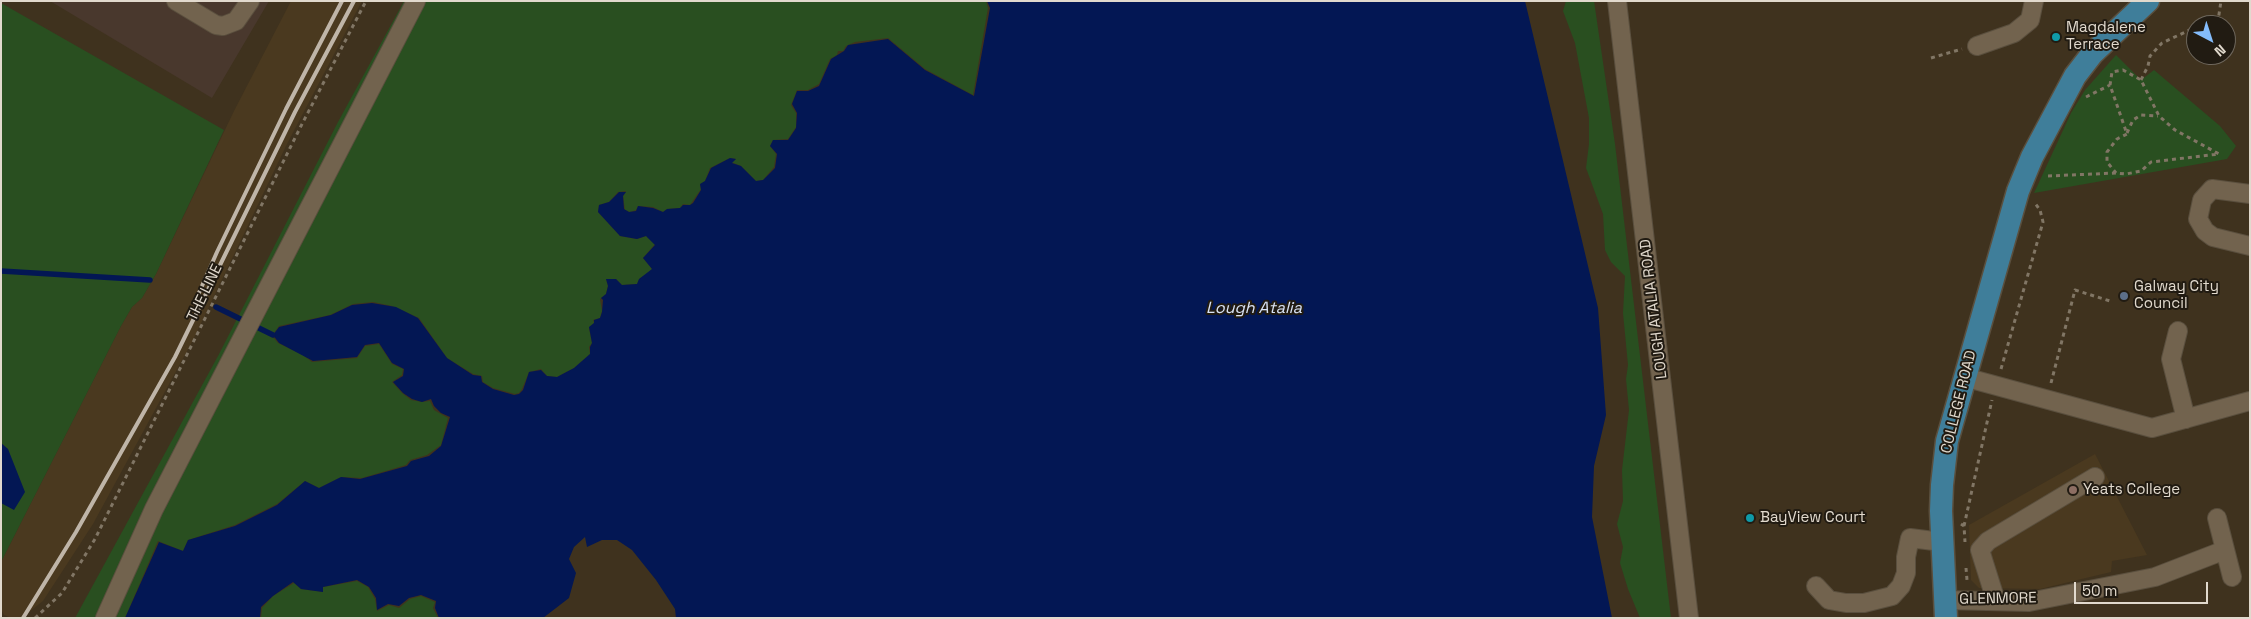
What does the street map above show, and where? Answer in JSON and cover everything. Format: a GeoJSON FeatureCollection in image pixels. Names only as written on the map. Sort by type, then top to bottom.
{"type":"FeatureCollection","features":[{"type":"Feature","properties":{"kind":"main road","name":"COLLEGE ROAD"},"geometry":{"type":"LineString","coordinates":[[1945,609],[1941,511],[1944,464],[1948,440],[1964,377],[2018,191],[2032,158],[2075,76],[2092,54],[2148,1]]}},
{"type":"Feature","properties":{"kind":"street"},"geometry":{"type":"LineString","coordinates":[[176,1],[216,25],[223,26],[236,21],[250,1]]}},
{"type":"Feature","properties":{"kind":"street"},"geometry":{"type":"LineString","coordinates":[[105,618],[154,509],[416,1]]}},
{"type":"Feature","properties":{"kind":"street","name":"LOUGH ATALIA ROAD"},"geometry":{"type":"LineString","coordinates":[[1616,1],[1689,618]]}},
{"type":"Feature","properties":{"kind":"street"},"geometry":{"type":"LineString","coordinates":[[1978,46],[2014,33],[2030,20],[2034,1]]}},
{"type":"Feature","properties":{"kind":"street"},"geometry":{"type":"LineString","coordinates":[[2250,194],[2212,188],[2202,200],[2198,219],[2205,231],[2213,237],[2250,246]]}},
{"type":"Feature","properties":{"kind":"street"},"geometry":{"type":"LineString","coordinates":[[2178,331],[2171,359],[2186,419]]}},
{"type":"Feature","properties":{"kind":"street"},"geometry":{"type":"LineString","coordinates":[[1964,377],[2152,428],[2250,401]]}},
{"type":"Feature","properties":{"kind":"street"},"geometry":{"type":"LineString","coordinates":[[1996,601],[1980,550],[1988,542],[2094,477]]}},
{"type":"Feature","properties":{"kind":"street"},"geometry":{"type":"LineString","coordinates":[[2217,518],[2232,577]]}},
{"type":"Feature","properties":{"kind":"street"},"geometry":{"type":"LineString","coordinates":[[1816,586],[1829,600],[1864,604],[1885,599],[1892,596],[1901,586],[1906,573],[1906,557],[1910,538],[1942,542]]}},
{"type":"Feature","properties":{"kind":"street","name":"GLENMORE"},"geometry":{"type":"LineString","coordinates":[[1945,609],[1996,601],[2029,602],[2155,577],[2225,550]]}},
{"type":"Feature","properties":{"kind":"path","name":"THE LINE"},"geometry":{"type":"LineString","coordinates":[[35,618],[62,593],[94,539],[301,126],[366,1]]}},
{"type":"Feature","properties":{"kind":"path"},"geometry":{"type":"LineString","coordinates":[[2219,15],[2221,1]]}},
{"type":"Feature","properties":{"kind":"path"},"geometry":{"type":"LineString","coordinates":[[2141,80],[2148,66],[2150,56],[2162,43],[2186,32]]}},
{"type":"Feature","properties":{"kind":"path"},"geometry":{"type":"LineString","coordinates":[[1931,58],[1978,46]]}},
{"type":"Feature","properties":{"kind":"path"},"geometry":{"type":"LineString","coordinates":[[2048,176],[2126,174],[2141,171],[2151,162],[2219,154],[2175,130],[2159,116],[2141,80],[2123,70],[2112,72],[2110,85],[2127,134]]}},
{"type":"Feature","properties":{"kind":"path"},"geometry":{"type":"LineString","coordinates":[[2116,173],[2108,162],[2108,152],[2117,139],[2127,134],[2133,120],[2141,114],[2159,116]]}},
{"type":"Feature","properties":{"kind":"path"},"geometry":{"type":"LineString","coordinates":[[2049,390],[2075,290],[2110,301]]}},
{"type":"Feature","properties":{"kind":"path"},"geometry":{"type":"LineString","coordinates":[[1965,544],[1964,526],[1992,397],[1985,396]]}},
{"type":"Feature","properties":{"kind":"path"},"geometry":{"type":"LineString","coordinates":[[1956,519],[1964,526]]}},
{"type":"Feature","properties":{"kind":"path"},"geometry":{"type":"LineString","coordinates":[[1966,562],[1967,580],[1970,585]]}},
{"type":"Feature","properties":{"kind":"shaded area"},"geometry":{"type":"Polygon","coordinates":[[[50,1],[269,1],[212,98],[50,1]]]}},
{"type":"Feature","properties":{"kind":"shaded area"},"geometry":{"type":"Polygon","coordinates":[[[291,1],[362,1],[287,144],[193,340],[93,524],[43,601],[24,618],[11,618],[4,615],[1,609],[1,562],[121,326],[132,307],[142,298],[156,274],[234,111],[291,1]]]}},
{"type":"Feature","properties":{"kind":"shaded area","name":"Yeats College"},"geometry":{"type":"Polygon","coordinates":[[[2095,454],[2147,555],[2112,561],[2111,572],[2040,589],[1979,588],[1971,580],[1969,525],[2095,454]]]}},
{"type":"Feature","properties":{"kind":"green space"},"geometry":{"type":"Polygon","coordinates":[[[404,1],[986,1],[988,8],[973,95],[925,69],[888,38],[855,42],[846,46],[843,51],[838,51],[837,55],[830,59],[819,84],[808,90],[797,90],[791,105],[796,113],[796,127],[788,139],[773,140],[770,146],[776,154],[774,167],[763,180],[756,181],[741,166],[731,162],[736,159],[730,158],[710,168],[705,181],[700,185],[701,189],[690,205],[683,204],[680,208],[667,209],[663,212],[653,207],[638,206],[636,210],[630,212],[625,210],[623,196],[626,191],[618,192],[609,202],[599,205],[598,212],[620,236],[637,239],[646,236],[655,244],[643,258],[652,269],[647,275],[640,278],[637,284],[622,285],[616,279],[606,279],[608,286],[606,294],[600,299],[602,311],[600,318],[593,320],[594,323],[589,328],[592,343],[589,347],[590,354],[574,368],[557,377],[547,376],[541,369],[529,372],[519,393],[515,394],[493,388],[483,382],[482,376],[473,374],[447,358],[419,318],[392,306],[373,302],[353,304],[330,315],[279,326],[272,336],[278,343],[303,355],[312,362],[357,358],[365,346],[379,344],[392,364],[403,369],[402,375],[392,382],[402,393],[411,400],[430,401],[434,410],[448,418],[441,445],[427,455],[410,460],[406,465],[362,478],[341,477],[319,488],[305,481],[277,504],[235,525],[188,540],[183,551],[158,541],[125,618],[75,618],[218,356],[338,122],[404,1]]]}},
{"type":"Feature","properties":{"kind":"green space"},"geometry":{"type":"Polygon","coordinates":[[[1566,1],[1594,1],[1615,144],[1671,618],[1640,618],[1620,563],[1623,547],[1617,524],[1623,501],[1622,470],[1629,410],[1626,379],[1628,365],[1623,313],[1625,276],[1611,262],[1605,250],[1603,214],[1586,168],[1589,144],[1589,118],[1575,43],[1563,11],[1566,1]]]}},
{"type":"Feature","properties":{"kind":"green space"},"geometry":{"type":"Polygon","coordinates":[[[1,3],[224,130],[156,274],[142,298],[132,307],[121,326],[1,562],[1,503],[14,509],[8,449],[1,443],[1,3]]]}},
{"type":"Feature","properties":{"kind":"green space"},"geometry":{"type":"Polygon","coordinates":[[[2116,55],[2141,80],[2154,70],[2220,126],[2236,146],[2227,159],[2034,193],[2071,113],[2085,90],[2116,55]]]}},
{"type":"Feature","properties":{"kind":"green space"},"geometry":{"type":"Polygon","coordinates":[[[357,581],[368,587],[375,599],[377,611],[389,605],[399,608],[410,599],[421,596],[435,602],[433,608],[438,618],[261,618],[262,608],[273,596],[294,583],[301,589],[323,592],[323,587],[357,581]]]}},
{"type":"Feature","properties":{"kind":"water","name":"Lough Atalia"},"geometry":{"type":"Polygon","coordinates":[[[987,1],[1525,1],[1598,308],[1606,415],[1594,466],[1592,517],[1612,618],[676,618],[675,609],[656,580],[632,550],[617,540],[602,540],[587,547],[585,537],[574,547],[569,559],[576,573],[569,598],[543,618],[439,618],[435,608],[436,601],[421,595],[409,598],[399,606],[388,604],[377,610],[376,598],[369,587],[357,580],[323,587],[323,592],[301,589],[293,582],[261,607],[260,618],[125,618],[159,542],[183,551],[188,540],[235,526],[277,505],[305,481],[319,488],[341,477],[360,479],[407,466],[411,461],[429,456],[441,446],[450,417],[441,413],[434,406],[431,399],[422,402],[412,399],[403,393],[393,382],[403,376],[404,369],[392,363],[379,343],[365,345],[357,357],[313,361],[279,343],[273,335],[279,327],[331,315],[352,305],[372,303],[396,307],[418,318],[447,358],[473,375],[481,376],[482,382],[493,389],[514,395],[519,394],[523,390],[529,372],[541,370],[547,376],[557,377],[574,368],[590,354],[592,343],[589,327],[594,323],[594,320],[600,318],[603,300],[601,298],[606,294],[608,286],[606,279],[616,279],[622,285],[637,284],[639,279],[652,269],[643,258],[655,245],[646,236],[637,239],[620,236],[598,212],[599,205],[609,202],[619,192],[626,192],[623,196],[624,209],[629,212],[636,211],[638,206],[653,208],[663,212],[667,209],[690,205],[701,190],[700,184],[705,181],[711,168],[730,158],[736,159],[732,163],[741,166],[756,181],[763,180],[775,168],[777,154],[770,146],[773,140],[788,140],[796,128],[797,113],[792,104],[797,91],[808,91],[819,86],[831,59],[844,51],[848,45],[888,39],[925,70],[974,96],[990,8],[987,1]]]}},
{"type":"Feature","properties":{"kind":"water"},"geometry":{"type":"Polygon","coordinates":[[[1,443],[8,449],[25,492],[14,510],[1,503],[1,443]]]}},
{"type":"Feature","properties":{"kind":"waterway"},"geometry":{"type":"LineString","coordinates":[[1,271],[150,280]]}},
{"type":"Feature","properties":{"kind":"waterway"},"geometry":{"type":"LineString","coordinates":[[216,307],[273,335]]}},
{"type":"Feature","properties":{"kind":"railway"},"geometry":{"type":"LineString","coordinates":[[198,295],[286,109],[342,1]]}},
{"type":"Feature","properties":{"kind":"railway"},"geometry":{"type":"LineString","coordinates":[[23,618],[76,532],[175,357],[295,112],[354,1]]}},
{"type":"Feature","properties":{"kind":"place","name":"Magdalene Terrace"},"geometry":{"type":"Point","coordinates":[2056,37]}},
{"type":"Feature","properties":{"kind":"place","name":"Galway City Council"},"geometry":{"type":"Point","coordinates":[2124,296]}},
{"type":"Feature","properties":{"kind":"place","name":"Yeats College"},"geometry":{"type":"Point","coordinates":[2073,490]}},
{"type":"Feature","properties":{"kind":"place","name":"BayView Court"},"geometry":{"type":"Point","coordinates":[1750,518]}}]}
